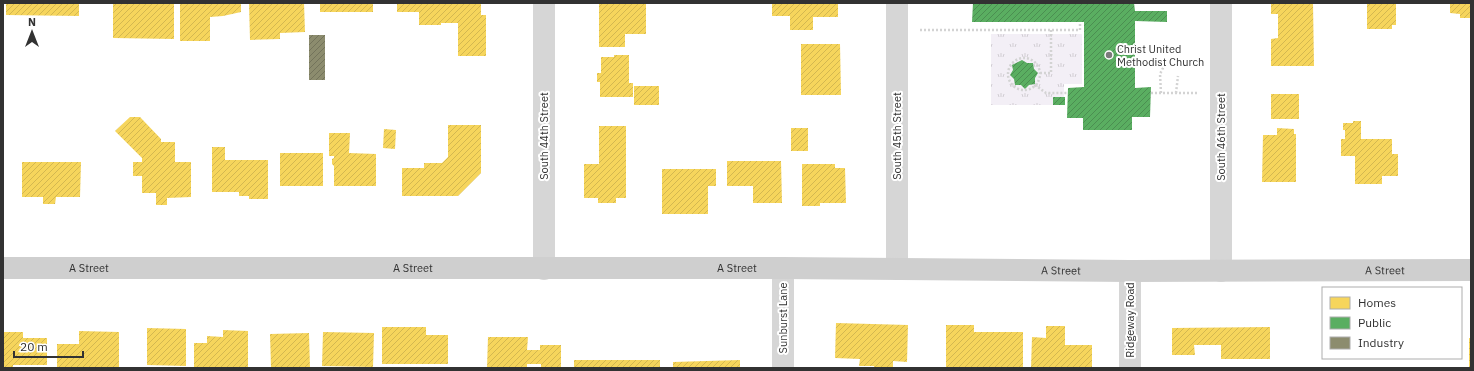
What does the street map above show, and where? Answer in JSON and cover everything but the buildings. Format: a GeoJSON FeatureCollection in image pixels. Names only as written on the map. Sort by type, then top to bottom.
{"type":"FeatureCollection","features":[{"type":"Feature","properties":{"kind":"main road","name":"A Street"},"geometry":{"type":"LineString","coordinates":[[3,268],[783,268],[1130,271],[1471,270]]}},
{"type":"Feature","properties":{"kind":"street","name":"South 44th Street"},"geometry":{"type":"LineString","coordinates":[[544,3],[544,269]]}},
{"type":"Feature","properties":{"kind":"street","name":"South 45th Street"},"geometry":{"type":"LineString","coordinates":[[897,3],[897,269]]}},
{"type":"Feature","properties":{"kind":"street","name":"South 46th Street"},"geometry":{"type":"LineString","coordinates":[[1221,3],[1221,271]]}},
{"type":"Feature","properties":{"kind":"street","name":"Sunburst Lane"},"geometry":{"type":"LineString","coordinates":[[783,268],[783,368]]}},
{"type":"Feature","properties":{"kind":"street","name":"Ridgeway Road"},"geometry":{"type":"LineString","coordinates":[[1130,271],[1130,368]]}},
{"type":"Feature","properties":{"kind":"path"},"geometry":{"type":"LineString","coordinates":[[916,30],[1080,30],[1080,22]]}},
{"type":"Feature","properties":{"kind":"path"},"geometry":{"type":"LineString","coordinates":[[1040,73],[1052,73],[1051,30]]}},
{"type":"Feature","properties":{"kind":"path"},"geometry":{"type":"LineString","coordinates":[[1019,59],[1029,59],[1037,64],[1040,79],[1035,85],[1023,90],[1013,85],[1009,76],[1011,66],[1019,59]]}},
{"type":"Feature","properties":{"kind":"path"},"geometry":{"type":"LineString","coordinates":[[1161,94],[1160,74],[1164,66]]}},
{"type":"Feature","properties":{"kind":"path"},"geometry":{"type":"LineString","coordinates":[[1176,94],[1178,76]]}},
{"type":"Feature","properties":{"kind":"path"},"geometry":{"type":"LineString","coordinates":[[1035,85],[1046,94],[1068,94]]}},
{"type":"Feature","properties":{"kind":"path"},"geometry":{"type":"LineString","coordinates":[[1151,94],[1201,94]]}},
{"type":"Feature","properties":{"kind":"green space"},"geometry":{"type":"Polygon","coordinates":[[[991,34],[1082,34],[1082,84],[1064,84],[1064,105],[991,105],[991,34]]]}},
{"type":"Feature","properties":{"kind":"place","name":"Christ United Methodist Church"},"geometry":{"type":"Point","coordinates":[1109,55]}}]}
